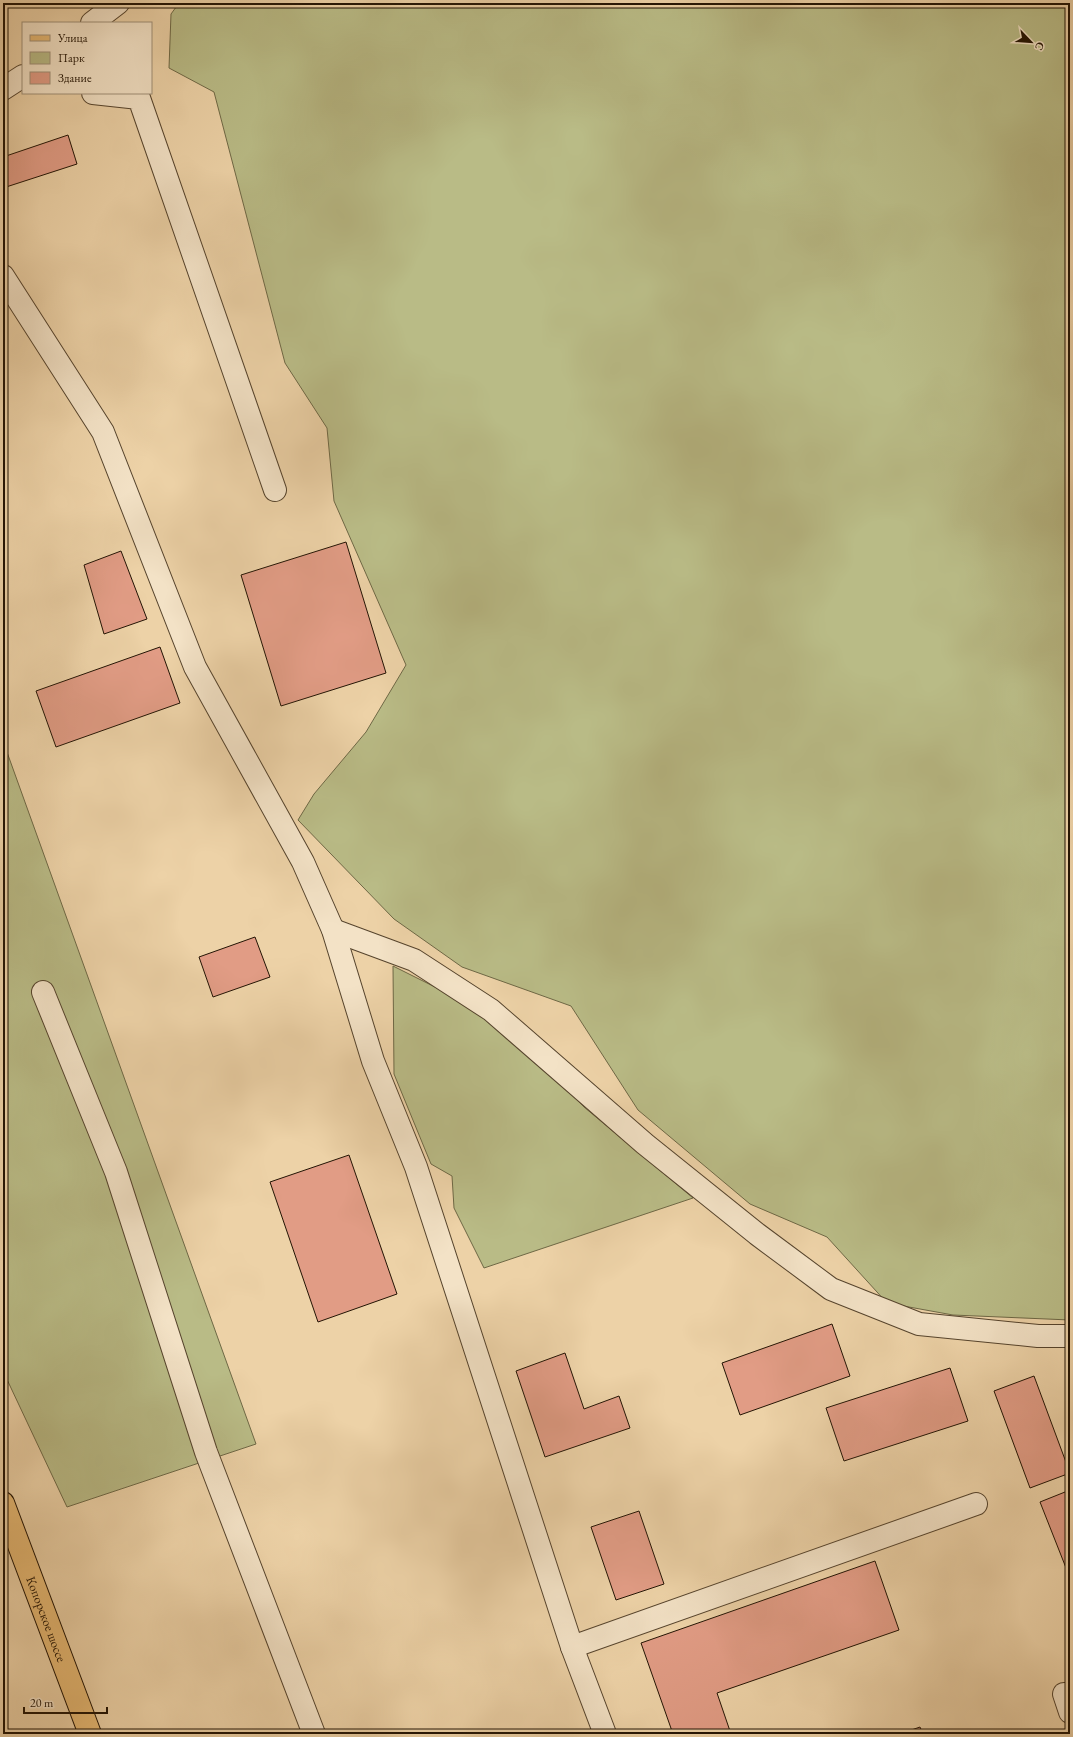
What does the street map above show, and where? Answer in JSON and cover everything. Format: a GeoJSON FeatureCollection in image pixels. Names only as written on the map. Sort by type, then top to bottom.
{"type":"FeatureCollection","features":[{"type":"Feature","properties":{"kind":"main road","name":"Копорское шоссе"},"geometry":{"type":"LineString","coordinates":[[3,1503],[90,1734]]}},
{"type":"Feature","properties":{"kind":"street"},"geometry":{"type":"LineString","coordinates":[[93,22],[118,3]]}},
{"type":"Feature","properties":{"kind":"street"},"geometry":{"type":"LineString","coordinates":[[102,94],[139,98],[275,490]]}},
{"type":"Feature","properties":{"kind":"street"},"geometry":{"type":"LineString","coordinates":[[3,276],[103,432],[195,667],[303,862],[333,930],[373,1061],[416,1167],[572,1647],[604,1734]]}},
{"type":"Feature","properties":{"kind":"street"},"geometry":{"type":"LineString","coordinates":[[333,930],[414,960],[491,1010],[645,1144],[757,1234],[832,1289],[919,1324],[1038,1336],[1070,1336]]}},
{"type":"Feature","properties":{"kind":"street"},"geometry":{"type":"LineString","coordinates":[[43,992],[116,1172],[206,1452],[314,1734]]}},
{"type":"Feature","properties":{"kind":"street"},"geometry":{"type":"LineString","coordinates":[[572,1647],[976,1504]]}},
{"type":"Feature","properties":{"kind":"green space"},"geometry":{"type":"Polygon","coordinates":[[[179,3],[1070,3],[1070,1320],[953,1315],[887,1303],[827,1237],[750,1204],[638,1110],[571,1006],[462,967],[394,919],[298,820],[314,794],[366,732],[406,665],[334,501],[327,428],[285,363],[214,92],[169,68],[171,14],[179,3]]]}},
{"type":"Feature","properties":{"kind":"green space"},"geometry":{"type":"Polygon","coordinates":[[[3,741],[256,1444],[67,1507],[3,1371],[3,741]]]}},
{"type":"Feature","properties":{"kind":"green space"},"geometry":{"type":"Polygon","coordinates":[[[393,966],[435,987],[491,1010],[584,1107],[693,1198],[484,1268],[454,1208],[452,1176],[431,1164],[394,1074],[393,966]]]}},
{"type":"Feature","properties":{"kind":"building"},"geometry":{"type":"Polygon","coordinates":[[[68,135],[77,164],[3,188],[3,157],[68,135]]]}},
{"type":"Feature","properties":{"kind":"building"},"geometry":{"type":"Polygon","coordinates":[[[346,542],[386,673],[281,706],[241,575],[346,542]]]}},
{"type":"Feature","properties":{"kind":"building"},"geometry":{"type":"Polygon","coordinates":[[[121,551],[147,619],[104,634],[84,565],[121,551]]]}},
{"type":"Feature","properties":{"kind":"building"},"geometry":{"type":"Polygon","coordinates":[[[160,647],[180,703],[56,747],[36,691],[160,647]]]}},
{"type":"Feature","properties":{"kind":"building"},"geometry":{"type":"Polygon","coordinates":[[[255,937],[270,977],[213,997],[199,957],[255,937]]]}},
{"type":"Feature","properties":{"kind":"building"},"geometry":{"type":"Polygon","coordinates":[[[349,1155],[397,1294],[318,1322],[270,1182],[349,1155]]]}},
{"type":"Feature","properties":{"kind":"building"},"geometry":{"type":"Polygon","coordinates":[[[832,1324],[850,1376],[740,1415],[722,1363],[832,1324]]]}},
{"type":"Feature","properties":{"kind":"building"},"geometry":{"type":"Polygon","coordinates":[[[565,1353],[584,1409],[619,1396],[630,1428],[545,1457],[516,1371],[565,1353]]]}},
{"type":"Feature","properties":{"kind":"building"},"geometry":{"type":"Polygon","coordinates":[[[950,1368],[968,1421],[844,1461],[826,1408],[950,1368]]]}},
{"type":"Feature","properties":{"kind":"building"},"geometry":{"type":"Polygon","coordinates":[[[1034,1376],[1070,1473],[1030,1488],[994,1391],[1034,1376]]]}},
{"type":"Feature","properties":{"kind":"building"},"geometry":{"type":"Polygon","coordinates":[[[1070,1490],[1070,1578],[1040,1502],[1070,1490]]]}},
{"type":"Feature","properties":{"kind":"building"},"geometry":{"type":"Polygon","coordinates":[[[639,1511],[664,1584],[616,1600],[591,1527],[639,1511]]]}},
{"type":"Feature","properties":{"kind":"building"},"geometry":{"type":"Polygon","coordinates":[[[875,1561],[899,1630],[717,1693],[731,1734],[673,1734],[641,1643],[875,1561]]]}},
{"type":"Feature","properties":{"kind":"building"},"geometry":{"type":"Polygon","coordinates":[[[920,1727],[923,1734],[900,1734],[920,1727]]]}}]}
